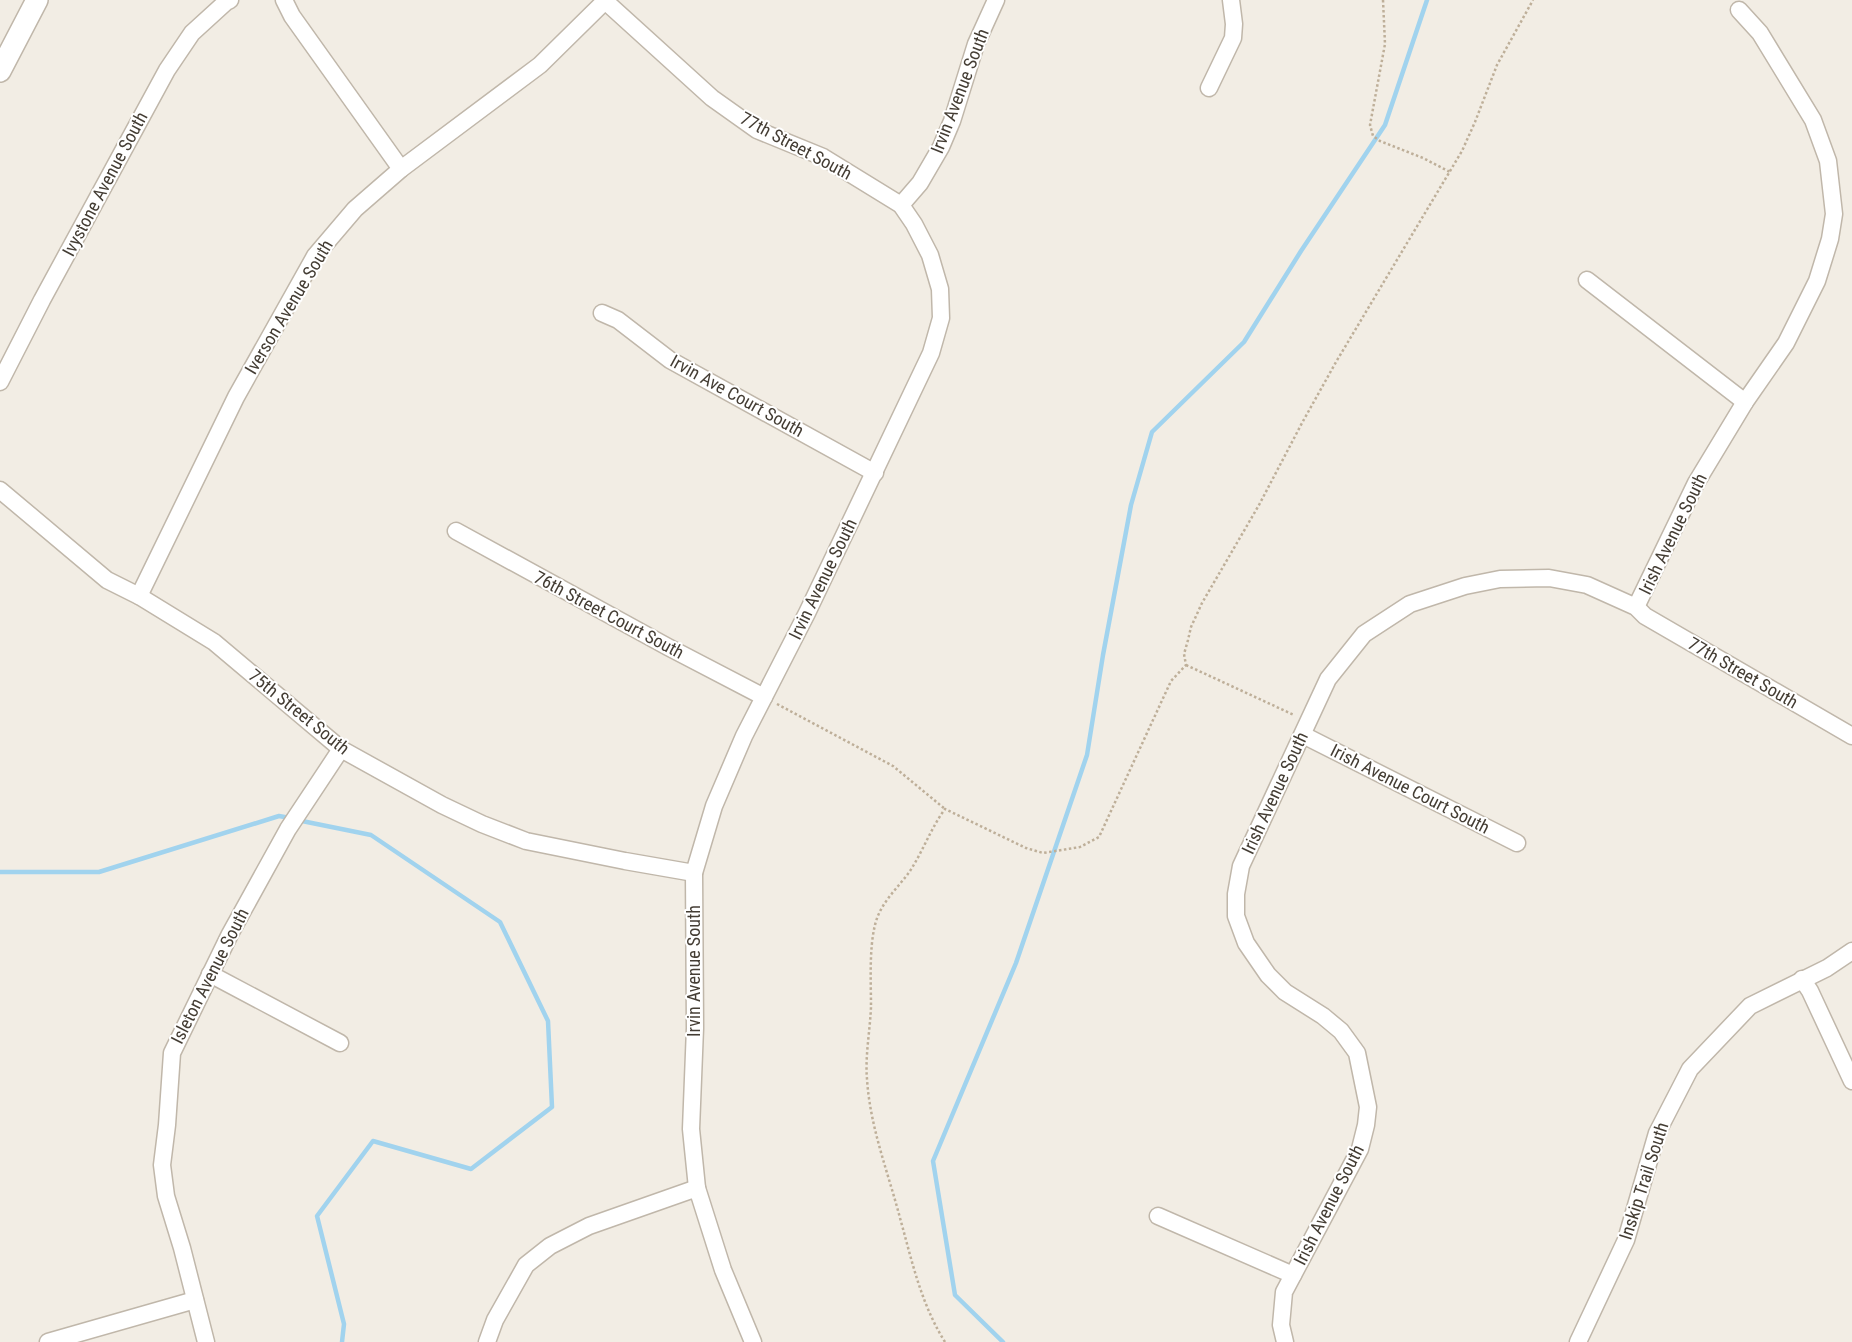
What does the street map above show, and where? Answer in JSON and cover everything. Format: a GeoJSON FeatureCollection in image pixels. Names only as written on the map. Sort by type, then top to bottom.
{"type":"FeatureCollection","features":[{"type":"Feature","properties":{"kind":"street"},"geometry":{"type":"LineString","coordinates":[[0,71],[36,0]]}},
{"type":"Feature","properties":{"kind":"street","name":"Ivystone Avenue South"},"geometry":{"type":"LineString","coordinates":[[0,382],[42,300],[167,70],[192,33],[230,0]]}},
{"type":"Feature","properties":{"kind":"street"},"geometry":{"type":"LineString","coordinates":[[284,0],[292,16],[401,169]]}},
{"type":"Feature","properties":{"kind":"street","name":"Iverson Avenue South"},"geometry":{"type":"LineString","coordinates":[[139,596],[236,397],[315,256],[355,209],[401,169],[540,66],[605,0]]}},
{"type":"Feature","properties":{"kind":"street","name":"77th Street South"},"geometry":{"type":"LineString","coordinates":[[605,0],[712,98],[757,130],[823,157],[900,205]]}},
{"type":"Feature","properties":{"kind":"street","name":"Irvin Avenue South"},"geometry":{"type":"LineString","coordinates":[[753,1342],[723,1270],[697,1188],[691,1129],[695,1028],[694,873],[714,806],[744,736],[875,473],[931,353],[940,318],[940,288],[930,255],[914,224],[900,205],[920,183],[941,147],[952,121],[976,44],[996,0]]}},
{"type":"Feature","properties":{"kind":"street"},"geometry":{"type":"LineString","coordinates":[[1209,88],[1233,38],[1234,24],[1231,0]]}},
{"type":"Feature","properties":{"kind":"street","name":"Irish Avenue South"},"geometry":{"type":"LineString","coordinates":[[1158,1216],[1293,1275],[1360,1149],[1368,1108],[1357,1053],[1341,1032],[1323,1016],[1284,992],[1268,975],[1246,943],[1236,916],[1236,894],[1241,866],[1328,680],[1364,634],[1410,604],[1465,586],[1500,580],[1549,578],[1587,585],[1636,607],[1696,483],[1745,402],[1786,343],[1817,281],[1830,239],[1834,214],[1828,161],[1812,120],[1760,33],[1739,10]]}},
{"type":"Feature","properties":{"kind":"street"},"geometry":{"type":"LineString","coordinates":[[1586,280],[1745,402]]}},
{"type":"Feature","properties":{"kind":"street","name":"Irvin Ave Court South"},"geometry":{"type":"LineString","coordinates":[[602,313],[618,320],[670,360],[875,473]]}},
{"type":"Feature","properties":{"kind":"street","name":"75th Street South"},"geometry":{"type":"LineString","coordinates":[[0,490],[107,580],[139,596],[214,642],[341,749],[442,805],[482,824],[526,841],[694,873]]}},
{"type":"Feature","properties":{"kind":"street","name":"76th Street Court South"},"geometry":{"type":"LineString","coordinates":[[456,531],[668,647],[764,697]]}},
{"type":"Feature","properties":{"kind":"street","name":"77th Street South"},"geometry":{"type":"LineString","coordinates":[[1636,607],[1645,616],[1852,736]]}},
{"type":"Feature","properties":{"kind":"street","name":"Irish Avenue Court South"},"geometry":{"type":"LineString","coordinates":[[1306,729],[1517,843]]}},
{"type":"Feature","properties":{"kind":"street","name":"Isleton Avenue South"},"geometry":{"type":"LineString","coordinates":[[206,1342],[182,1248],[166,1196],[162,1165],[168,1125],[172,1053],[230,934],[288,829],[341,749]]}},
{"type":"Feature","properties":{"kind":"street","name":"Inskip Trail South"},"geometry":{"type":"LineString","coordinates":[[1578,1342],[1626,1240],[1657,1132],[1690,1069],[1750,1006],[1826,968],[1852,952]]}},
{"type":"Feature","properties":{"kind":"street"},"geometry":{"type":"LineString","coordinates":[[210,974],[340,1043]]}},
{"type":"Feature","properties":{"kind":"street"},"geometry":{"type":"LineString","coordinates":[[1802,979],[1810,991],[1852,1081]]}},
{"type":"Feature","properties":{"kind":"street"},"geometry":{"type":"LineString","coordinates":[[487,1342],[495,1320],[526,1265],[550,1246],[589,1226],[697,1188]]}},
{"type":"Feature","properties":{"kind":"street"},"geometry":{"type":"LineString","coordinates":[[1285,1342],[1281,1325],[1284,1292],[1293,1275]]}},
{"type":"Feature","properties":{"kind":"street"},"geometry":{"type":"LineString","coordinates":[[48,1342],[194,1300]]}},
{"type":"Feature","properties":{"kind":"path"},"geometry":{"type":"LineString","coordinates":[[1383,0],[1385,44],[1370,125],[1371,131],[1373,136],[1380,141],[1423,158],[1450,172]]}},
{"type":"Feature","properties":{"kind":"path"},"geometry":{"type":"LineString","coordinates":[[1186,665],[1184,654],[1191,627],[1202,603],[1260,506],[1302,423],[1336,362],[1450,172],[1475,122],[1497,65],[1533,0]]}},
{"type":"Feature","properties":{"kind":"path"},"geometry":{"type":"LineString","coordinates":[[1186,665],[1306,729]]}},
{"type":"Feature","properties":{"kind":"path"},"geometry":{"type":"LineString","coordinates":[[764,697],[893,766],[945,809],[1026,848],[1043,853],[1080,847],[1099,837],[1171,681],[1186,665]]}},
{"type":"Feature","properties":{"kind":"path"},"geometry":{"type":"LineString","coordinates":[[945,809],[930,832],[909,872],[885,903],[875,925],[870,976],[870,1038],[866,1078],[874,1129],[891,1183],[914,1272],[925,1303],[945,1342]]}},
{"type":"Feature","properties":{"kind":"waterway"},"geometry":{"type":"LineString","coordinates":[[1003,1342],[955,1295],[933,1161],[1016,963],[1087,755],[1103,655],[1131,505],[1152,432],[1244,342],[1301,251],[1385,125],[1427,0]]}},
{"type":"Feature","properties":{"kind":"waterway"},"geometry":{"type":"LineString","coordinates":[[0,872],[99,872],[279,816],[290,818]]}},
{"type":"Feature","properties":{"kind":"waterway"},"geometry":{"type":"LineString","coordinates":[[297,820],[371,835],[500,922],[548,1021],[552,1107],[471,1169],[373,1141],[317,1216],[344,1324],[342,1342]]}}]}
